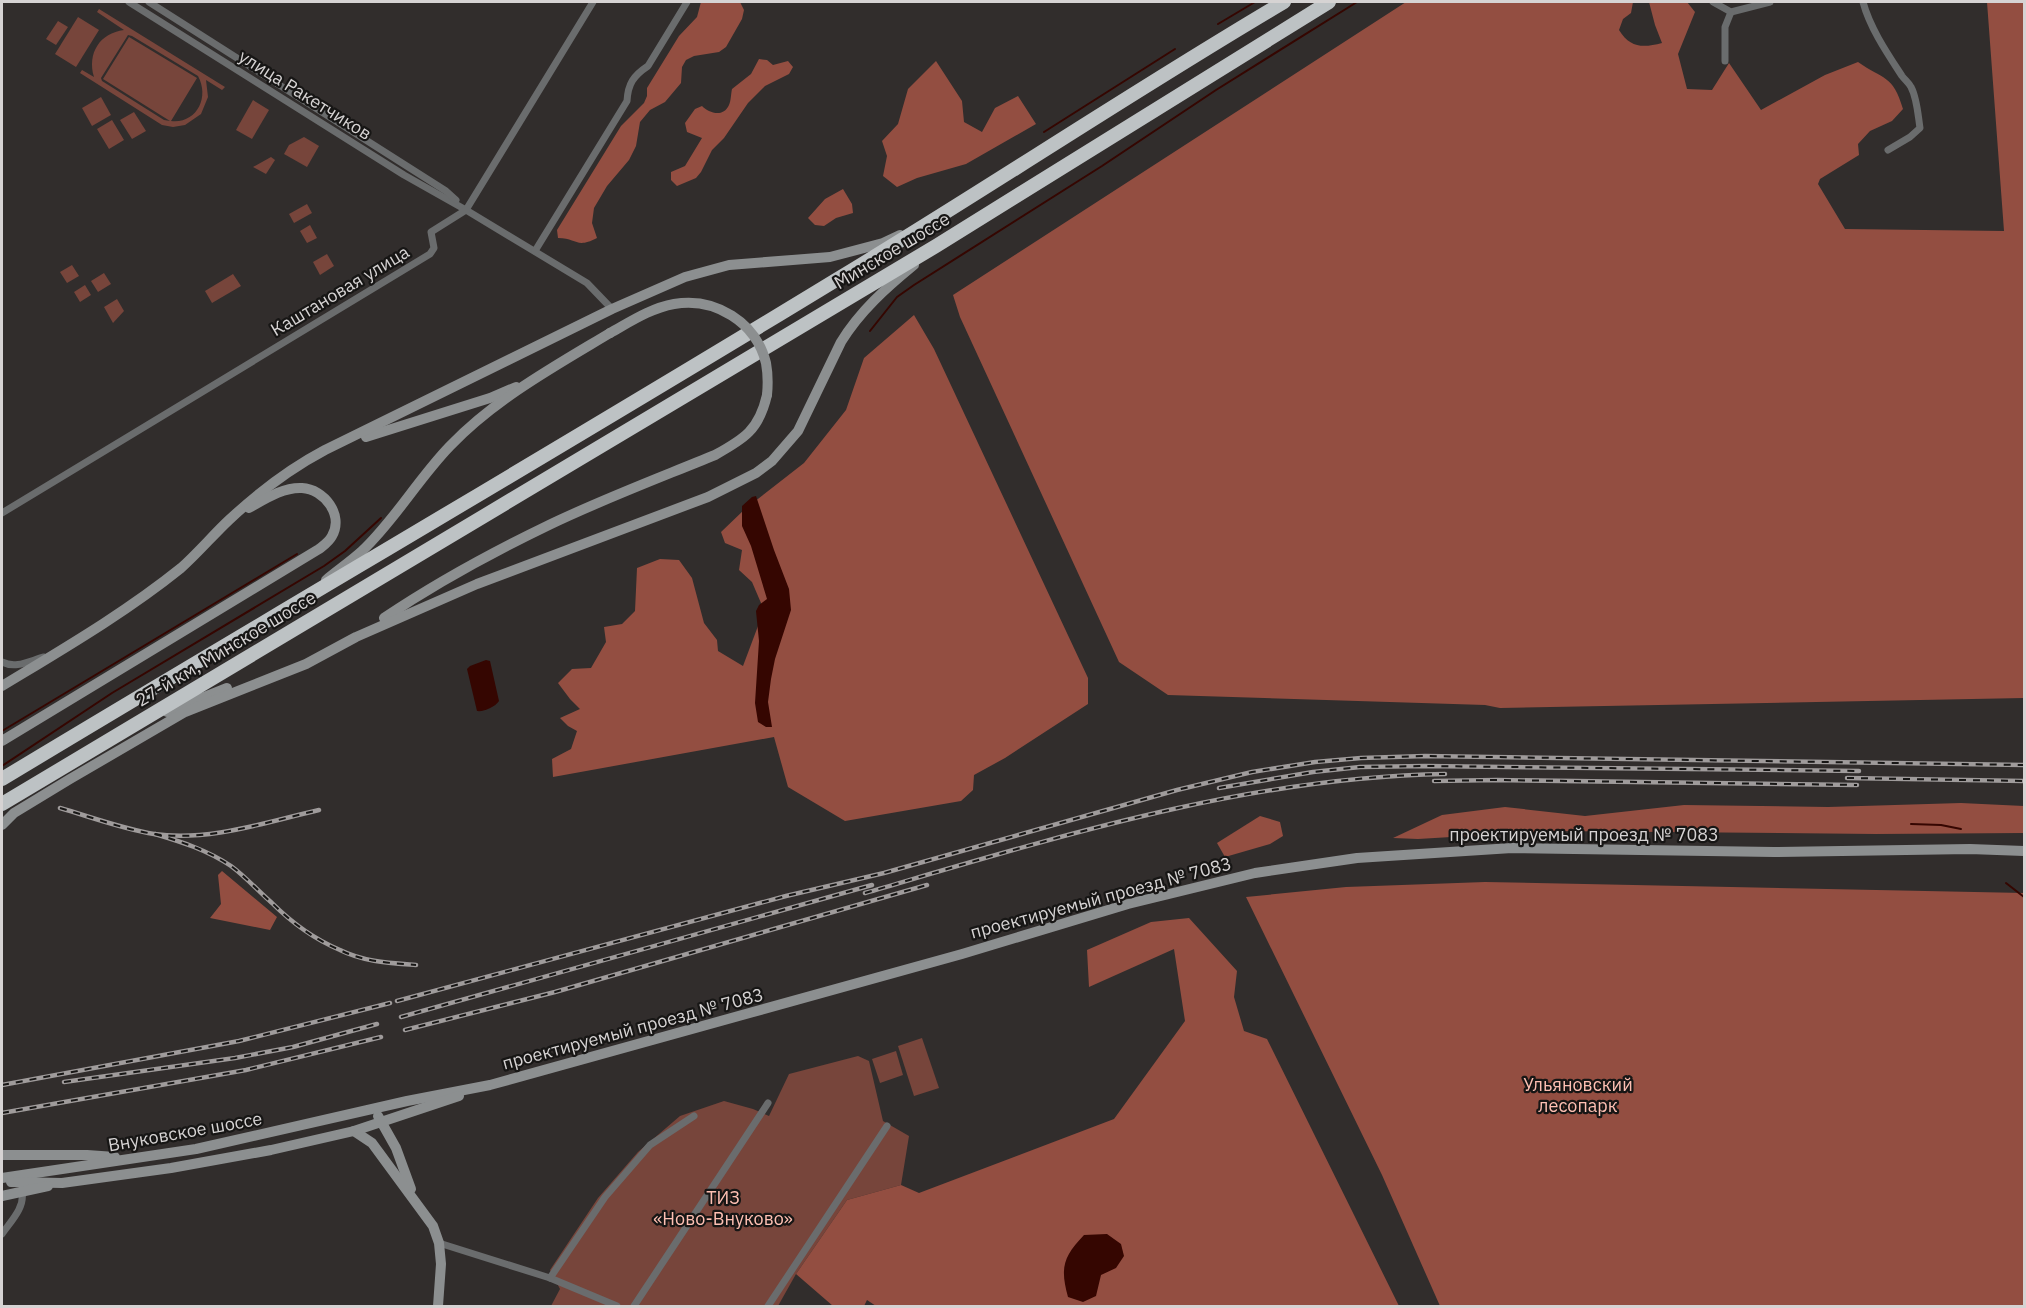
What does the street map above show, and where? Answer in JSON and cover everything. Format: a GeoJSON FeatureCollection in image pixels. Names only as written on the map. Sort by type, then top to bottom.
{"type":"FeatureCollection","features":[{"type":"Feature","properties":{"kind":"highway","name":"Минское шоссе"},"geometry":{"type":"LineString","coordinates":[[458,508],[942,216],[1175,67],[1284,2]]}},
{"type":"Feature","properties":{"kind":"highway","name":"Минское шоссе"},"geometry":{"type":"LineString","coordinates":[[469,524],[936,246],[1329,2]]}},
{"type":"Feature","properties":{"kind":"highway","name":"27-й км, Минское шоссе"},"geometry":{"type":"LineString","coordinates":[[2,779],[458,508]]}},
{"type":"Feature","properties":{"kind":"highway","name":"27-й км, Минское шоссе"},"geometry":{"type":"LineString","coordinates":[[2,804],[469,524]]}},
{"type":"Feature","properties":{"kind":"main road"},"geometry":{"type":"LineString","coordinates":[[2,686],[120,614],[189,561],[228,520],[261,491],[298,464],[325,450],[612,309],[685,277],[729,265],[830,257],[883,243],[942,216]]}},
{"type":"Feature","properties":{"kind":"main road"},"geometry":{"type":"LineString","coordinates":[[2,825],[14,813],[184,712],[291,670],[410,612],[486,580],[708,497],[756,473],[771,461],[798,431],[849,329],[884,290],[936,246]]}},
{"type":"Feature","properties":{"kind":"main road"},"geometry":{"type":"LineString","coordinates":[[290,607],[362,551],[451,444],[485,415],[533,380],[610,333],[671,304],[695,303],[717,307],[731,314],[743,324],[761,349],[768,379],[767,395],[758,422],[750,433],[714,455],[549,525],[406,603],[356,637]]}},
{"type":"Feature","properties":{"kind":"main road"},"geometry":{"type":"LineString","coordinates":[[325,450],[490,398],[533,380]]}},
{"type":"Feature","properties":{"kind":"main road"},"geometry":{"type":"LineString","coordinates":[[2,741],[319,549],[334,534],[335,524],[329,503],[322,495],[302,488],[271,495],[228,520]]}},
{"type":"Feature","properties":{"kind":"main road"},"geometry":{"type":"LineString","coordinates":[[2,693],[58,653]]}},
{"type":"Feature","properties":{"kind":"main road"},"geometry":{"type":"LineString","coordinates":[[120,733],[226,688],[291,670]]}},
{"type":"Feature","properties":{"kind":"main road","name":"проектируемый проезд № 7083"},"geometry":{"type":"LineString","coordinates":[[382,1122],[490,1085],[951,957],[1128,904],[1255,873],[1357,858],[1512,848],[1774,852],[1970,849],[2025,851]]}},
{"type":"Feature","properties":{"kind":"main road","name":"проектируемый проезд № 7083"},"geometry":{"type":"LineString","coordinates":[[373,1109],[490,1085]]}},
{"type":"Feature","properties":{"kind":"main road"},"geometry":{"type":"LineString","coordinates":[[373,1109],[396,1148],[416,1200]]}},
{"type":"Feature","properties":{"kind":"main road"},"geometry":{"type":"LineString","coordinates":[[372,1143],[373,1109]]}},
{"type":"Feature","properties":{"kind":"main road","name":"Внуковское шоссе"},"geometry":{"type":"LineString","coordinates":[[2,1180],[196,1149],[373,1109]]}},
{"type":"Feature","properties":{"kind":"main road","name":"Внуковское шоссе"},"geometry":{"type":"LineString","coordinates":[[2,1180],[63,1183],[221,1160],[354,1131],[382,1122]]}},
{"type":"Feature","properties":{"kind":"main road"},"geometry":{"type":"LineString","coordinates":[[354,1131],[372,1143],[433,1226],[439,1243],[441,1272],[438,1306]]}},
{"type":"Feature","properties":{"kind":"main road"},"geometry":{"type":"LineString","coordinates":[[2,1155],[87,1155],[133,1159]]}},
{"type":"Feature","properties":{"kind":"main road"},"geometry":{"type":"LineString","coordinates":[[2,1196],[63,1183]]}},
{"type":"Feature","properties":{"kind":"street","name":"улица Ракетчиков"},"geometry":{"type":"LineString","coordinates":[[129,2],[404,175],[587,283],[612,309]]}},
{"type":"Feature","properties":{"kind":"street","name":"улица Ракетчиков"},"geometry":{"type":"LineString","coordinates":[[149,2],[446,191],[466,210]]}},
{"type":"Feature","properties":{"kind":"street","name":"Каштановая улица"},"geometry":{"type":"LineString","coordinates":[[2,513],[430,254],[434,248],[431,232],[466,210],[593,2]]}},
{"type":"Feature","properties":{"kind":"street"},"geometry":{"type":"LineString","coordinates":[[535,251],[627,101],[631,81],[648,66],[687,2]]}},
{"type":"Feature","properties":{"kind":"street"},"geometry":{"type":"LineString","coordinates":[[1713,2],[1731,12],[1770,2]]}},
{"type":"Feature","properties":{"kind":"street"},"geometry":{"type":"LineString","coordinates":[[1863,2],[1866,15],[1876,34],[1911,86],[1920,128],[1888,150]]}},
{"type":"Feature","properties":{"kind":"street"},"geometry":{"type":"LineString","coordinates":[[1725,61],[1725,27],[1731,12]]}},
{"type":"Feature","properties":{"kind":"street"},"geometry":{"type":"LineString","coordinates":[[2,662],[16,666],[58,653]]}},
{"type":"Feature","properties":{"kind":"street"},"geometry":{"type":"LineString","coordinates":[[634,1306],[768,1103]]}},
{"type":"Feature","properties":{"kind":"street"},"geometry":{"type":"LineString","coordinates":[[550,1278],[605,1197],[650,1145],[694,1116]]}},
{"type":"Feature","properties":{"kind":"street"},"geometry":{"type":"LineString","coordinates":[[768,1306],[887,1126]]}},
{"type":"Feature","properties":{"kind":"street"},"geometry":{"type":"LineString","coordinates":[[2,1234],[19,1210],[23,1201],[22,1192]]}},
{"type":"Feature","properties":{"kind":"street"},"geometry":{"type":"LineString","coordinates":[[439,1243],[550,1278],[617,1306]]}},
{"type":"Feature","properties":{"kind":"green space"},"geometry":{"type":"Polygon","coordinates":[[[701,2],[740,2],[744,10],[742,19],[726,47],[719,52],[694,56],[686,60],[682,67],[681,83],[665,102],[650,110],[640,122],[636,146],[629,160],[607,186],[594,208],[592,223],[597,238],[580,243],[558,238],[557,230],[621,126],[644,103],[647,88],[679,36],[697,17],[701,2]]]}},
{"type":"Feature","properties":{"kind":"green space"},"geometry":{"type":"Polygon","coordinates":[[[1406,2],[1633,2],[1631,13],[1623,19],[1619,30],[1632,43],[1649,46],[1662,43],[1649,2],[1687,2],[1695,12],[1678,54],[1687,89],[1712,90],[1729,63],[1761,110],[1825,75],[1858,62],[1891,83],[1903,109],[1892,121],[1870,131],[1858,144],[1859,155],[1820,179],[1818,184],[1845,229],[2004,231],[1987,2],[2024,2],[2024,698],[1500,708],[1485,705],[1168,695],[1119,662],[960,317],[953,295],[1406,2]]]}},
{"type":"Feature","properties":{"kind":"green space"},"geometry":{"type":"Polygon","coordinates":[[[99,9],[225,87],[222,90],[206,80],[208,97],[201,114],[185,125],[173,127],[162,125],[80,73],[82,70],[94,77],[92,60],[97,46],[108,35],[124,30],[97,12],[99,9]],[[128,35],[101,78],[102,81],[164,120],[170,121],[103,79],[129,37],[197,78],[171,121],[180,121],[194,114],[201,101],[202,93],[198,76],[128,35]]]}},
{"type":"Feature","properties":{"kind":"green space"},"geometry":{"type":"Polygon","coordinates":[[[78,17],[99,30],[76,67],[55,54],[78,17]]]}},
{"type":"Feature","properties":{"kind":"green space"},"geometry":{"type":"Polygon","coordinates":[[[58,21],[68,27],[56,45],[46,39],[58,21]]]}},
{"type":"Feature","properties":{"kind":"green space"},"geometry":{"type":"Polygon","coordinates":[[[759,59],[767,60],[773,65],[788,61],[793,67],[789,74],[765,86],[748,103],[724,138],[712,150],[696,178],[677,186],[671,180],[671,172],[685,166],[702,138],[687,132],[685,123],[695,109],[702,106],[708,111],[723,112],[730,103],[732,89],[751,74],[759,59]]]}},
{"type":"Feature","properties":{"kind":"green space"},"geometry":{"type":"Polygon","coordinates":[[[936,61],[962,101],[964,122],[982,132],[995,108],[1018,96],[1036,124],[966,164],[917,178],[897,187],[883,176],[887,156],[882,141],[898,124],[908,89],[936,61]]]}},
{"type":"Feature","properties":{"kind":"green space"},"geometry":{"type":"Polygon","coordinates":[[[101,97],[111,115],[92,126],[82,108],[101,97]]]}},
{"type":"Feature","properties":{"kind":"green space"},"geometry":{"type":"Polygon","coordinates":[[[253,100],[269,110],[252,139],[236,130],[253,100]]]}},
{"type":"Feature","properties":{"kind":"green space"},"geometry":{"type":"Polygon","coordinates":[[[134,112],[146,131],[132,139],[120,120],[134,112]]]}},
{"type":"Feature","properties":{"kind":"green space"},"geometry":{"type":"Polygon","coordinates":[[[112,120],[124,140],[109,149],[97,129],[112,120]]]}},
{"type":"Feature","properties":{"kind":"green space"},"geometry":{"type":"Polygon","coordinates":[[[304,137],[319,146],[307,167],[284,154],[289,145],[304,137]]]}},
{"type":"Feature","properties":{"kind":"green space"},"geometry":{"type":"Polygon","coordinates":[[[271,157],[275,160],[266,174],[253,167],[271,157]]]}},
{"type":"Feature","properties":{"kind":"green space"},"geometry":{"type":"Polygon","coordinates":[[[843,189],[852,204],[853,213],[836,218],[824,226],[815,225],[808,218],[825,199],[843,189]]]}},
{"type":"Feature","properties":{"kind":"green space"},"geometry":{"type":"Polygon","coordinates":[[[307,204],[312,213],[294,223],[289,214],[307,204]]]}},
{"type":"Feature","properties":{"kind":"green space"},"geometry":{"type":"Polygon","coordinates":[[[310,225],[317,238],[307,243],[300,231],[310,225]]]}},
{"type":"Feature","properties":{"kind":"green space"},"geometry":{"type":"Polygon","coordinates":[[[327,254],[334,266],[320,275],[313,262],[327,254]]]}},
{"type":"Feature","properties":{"kind":"green space"},"geometry":{"type":"Polygon","coordinates":[[[72,265],[79,276],[67,283],[60,272],[72,265]]]}},
{"type":"Feature","properties":{"kind":"green space"},"geometry":{"type":"Polygon","coordinates":[[[104,273],[111,284],[98,292],[91,281],[104,273]]]}},
{"type":"Feature","properties":{"kind":"green space"},"geometry":{"type":"Polygon","coordinates":[[[233,274],[241,286],[212,303],[205,291],[233,274]]]}},
{"type":"Feature","properties":{"kind":"green space"},"geometry":{"type":"Polygon","coordinates":[[[85,285],[91,295],[80,302],[74,292],[85,285]]]}},
{"type":"Feature","properties":{"kind":"green space"},"geometry":{"type":"Polygon","coordinates":[[[117,299],[124,311],[113,323],[104,307],[117,299]]]}},
{"type":"Feature","properties":{"kind":"green space"},"geometry":{"type":"Polygon","coordinates":[[[914,315],[934,349],[1088,678],[1088,704],[1005,758],[974,775],[973,790],[961,801],[845,821],[788,787],[774,737],[553,777],[552,759],[571,749],[577,731],[560,718],[580,709],[558,683],[572,669],[591,668],[606,642],[604,627],[622,624],[635,611],[637,568],[660,559],[679,560],[692,578],[704,623],[717,640],[718,651],[743,666],[764,610],[752,582],[739,570],[742,550],[725,543],[721,532],[745,509],[804,463],[846,410],[864,358],[914,315]]]}},
{"type":"Feature","properties":{"kind":"green space"},"geometry":{"type":"Polygon","coordinates":[[[1961,803],[2024,806],[2024,833],[1550,831],[1418,839],[1393,838],[1442,815],[1505,807],[1585,816],[1684,805],[1828,807],[1961,803]]]}},
{"type":"Feature","properties":{"kind":"green space"},"geometry":{"type":"Polygon","coordinates":[[[1260,816],[1280,822],[1283,836],[1270,844],[1225,857],[1217,843],[1260,816]]]}},
{"type":"Feature","properties":{"kind":"green space"},"geometry":{"type":"Polygon","coordinates":[[[222,871],[277,917],[270,930],[210,918],[221,904],[218,875],[222,871]]]}},
{"type":"Feature","properties":{"kind":"green space","name":"Ульяновский лесопарк"},"geometry":{"type":"Polygon","coordinates":[[[1485,882],[2024,893],[2024,1306],[1440,1306],[1382,1175],[1246,897],[1346,887],[1485,882]]]}},
{"type":"Feature","properties":{"kind":"green space"},"geometry":{"type":"Polygon","coordinates":[[[1189,918],[1237,971],[1234,997],[1244,1031],[1267,1039],[1399,1306],[876,1306],[867,1300],[864,1306],[833,1306],[796,1274],[847,1200],[901,1185],[919,1193],[1114,1119],[1185,1021],[1174,949],[1089,987],[1087,950],[1151,922],[1189,918]]]}},
{"type":"Feature","properties":{"kind":"green space"},"geometry":{"type":"Polygon","coordinates":[[[922,1038],[939,1088],[914,1096],[898,1046],[922,1038]]]}},
{"type":"Feature","properties":{"kind":"green space"},"geometry":{"type":"Polygon","coordinates":[[[896,1051],[903,1075],[880,1083],[872,1059],[896,1051]]]}},
{"type":"Feature","properties":{"kind":"green space","name":"ТИЗ «Ново-Внуково»"},"geometry":{"type":"Polygon","coordinates":[[[858,1056],[869,1061],[883,1121],[909,1136],[901,1185],[847,1200],[796,1274],[778,1306],[551,1306],[560,1289],[550,1270],[598,1198],[638,1152],[680,1116],[724,1101],[769,1116],[789,1074],[858,1056]]]}},
{"type":"Feature","properties":{"kind":"shaded area"},"geometry":{"type":"Polygon","coordinates":[[[756,496],[789,589],[791,610],[771,679],[768,702],[772,727],[766,727],[758,722],[755,703],[759,641],[756,611],[759,605],[767,599],[751,546],[742,526],[742,506],[756,496]]]}},
{"type":"Feature","properties":{"kind":"shaded area"},"geometry":{"type":"Polygon","coordinates":[[[486,660],[490,661],[499,701],[489,709],[477,711],[467,669],[486,660]]]}},
{"type":"Feature","properties":{"kind":"shaded area"},"geometry":{"type":"Polygon","coordinates":[[[1107,1234],[1121,1244],[1124,1256],[1116,1268],[1101,1275],[1096,1296],[1083,1302],[1068,1297],[1064,1270],[1072,1250],[1084,1235],[1107,1234]]]}},
{"type":"Feature","properties":{"kind":"waterway"},"geometry":{"type":"LineString","coordinates":[[1218,24],[1255,2]]}},
{"type":"Feature","properties":{"kind":"waterway"},"geometry":{"type":"LineString","coordinates":[[870,331],[897,297],[914,285],[1357,2]]}},
{"type":"Feature","properties":{"kind":"waterway"},"geometry":{"type":"LineString","coordinates":[[1044,132],[1175,49]]}},
{"type":"Feature","properties":{"kind":"waterway"},"geometry":{"type":"LineString","coordinates":[[2,766],[112,693],[324,566],[345,551],[381,518]]}},
{"type":"Feature","properties":{"kind":"waterway"},"geometry":{"type":"LineString","coordinates":[[2,731],[297,554]]}},
{"type":"Feature","properties":{"kind":"waterway"},"geometry":{"type":"LineString","coordinates":[[1911,824],[1941,825],[1961,829]]}},
{"type":"Feature","properties":{"kind":"waterway"},"geometry":{"type":"LineString","coordinates":[[2006,883],[2024,897]]}},
{"type":"Feature","properties":{"kind":"railway"},"geometry":{"type":"LineString","coordinates":[[397,1001],[786,896],[884,873],[1177,790],[1252,772],[1315,762],[1425,756],[2024,765]]}},
{"type":"Feature","properties":{"kind":"railway"},"geometry":{"type":"LineString","coordinates":[[1219,788],[1313,772],[1360,767],[1859,771]]}},
{"type":"Feature","properties":{"kind":"railway"},"geometry":{"type":"LineString","coordinates":[[865,893],[1079,832],[1224,798],[1297,786],[1371,778],[1445,774]]}},
{"type":"Feature","properties":{"kind":"railway"},"geometry":{"type":"LineString","coordinates":[[1847,778],[2024,781]]}},
{"type":"Feature","properties":{"kind":"railway"},"geometry":{"type":"LineString","coordinates":[[1434,781],[1857,785]]}},
{"type":"Feature","properties":{"kind":"railway"},"geometry":{"type":"LineString","coordinates":[[60,808],[131,829],[175,836],[237,830],[319,810]]}},
{"type":"Feature","properties":{"kind":"railway"},"geometry":{"type":"LineString","coordinates":[[155,834],[185,843],[222,860],[242,875],[295,924],[330,946],[368,959],[416,965]]}},
{"type":"Feature","properties":{"kind":"railway"},"geometry":{"type":"LineString","coordinates":[[401,1017],[872,885]]}},
{"type":"Feature","properties":{"kind":"railway"},"geometry":{"type":"LineString","coordinates":[[405,1030],[555,992],[927,885]]}},
{"type":"Feature","properties":{"kind":"railway"},"geometry":{"type":"LineString","coordinates":[[2,1085],[239,1041],[390,1003]]}},
{"type":"Feature","properties":{"kind":"railway"},"geometry":{"type":"LineString","coordinates":[[64,1082],[235,1058],[293,1047],[377,1024]]}},
{"type":"Feature","properties":{"kind":"railway"},"geometry":{"type":"LineString","coordinates":[[2,1113],[246,1070],[381,1037]]}}]}
